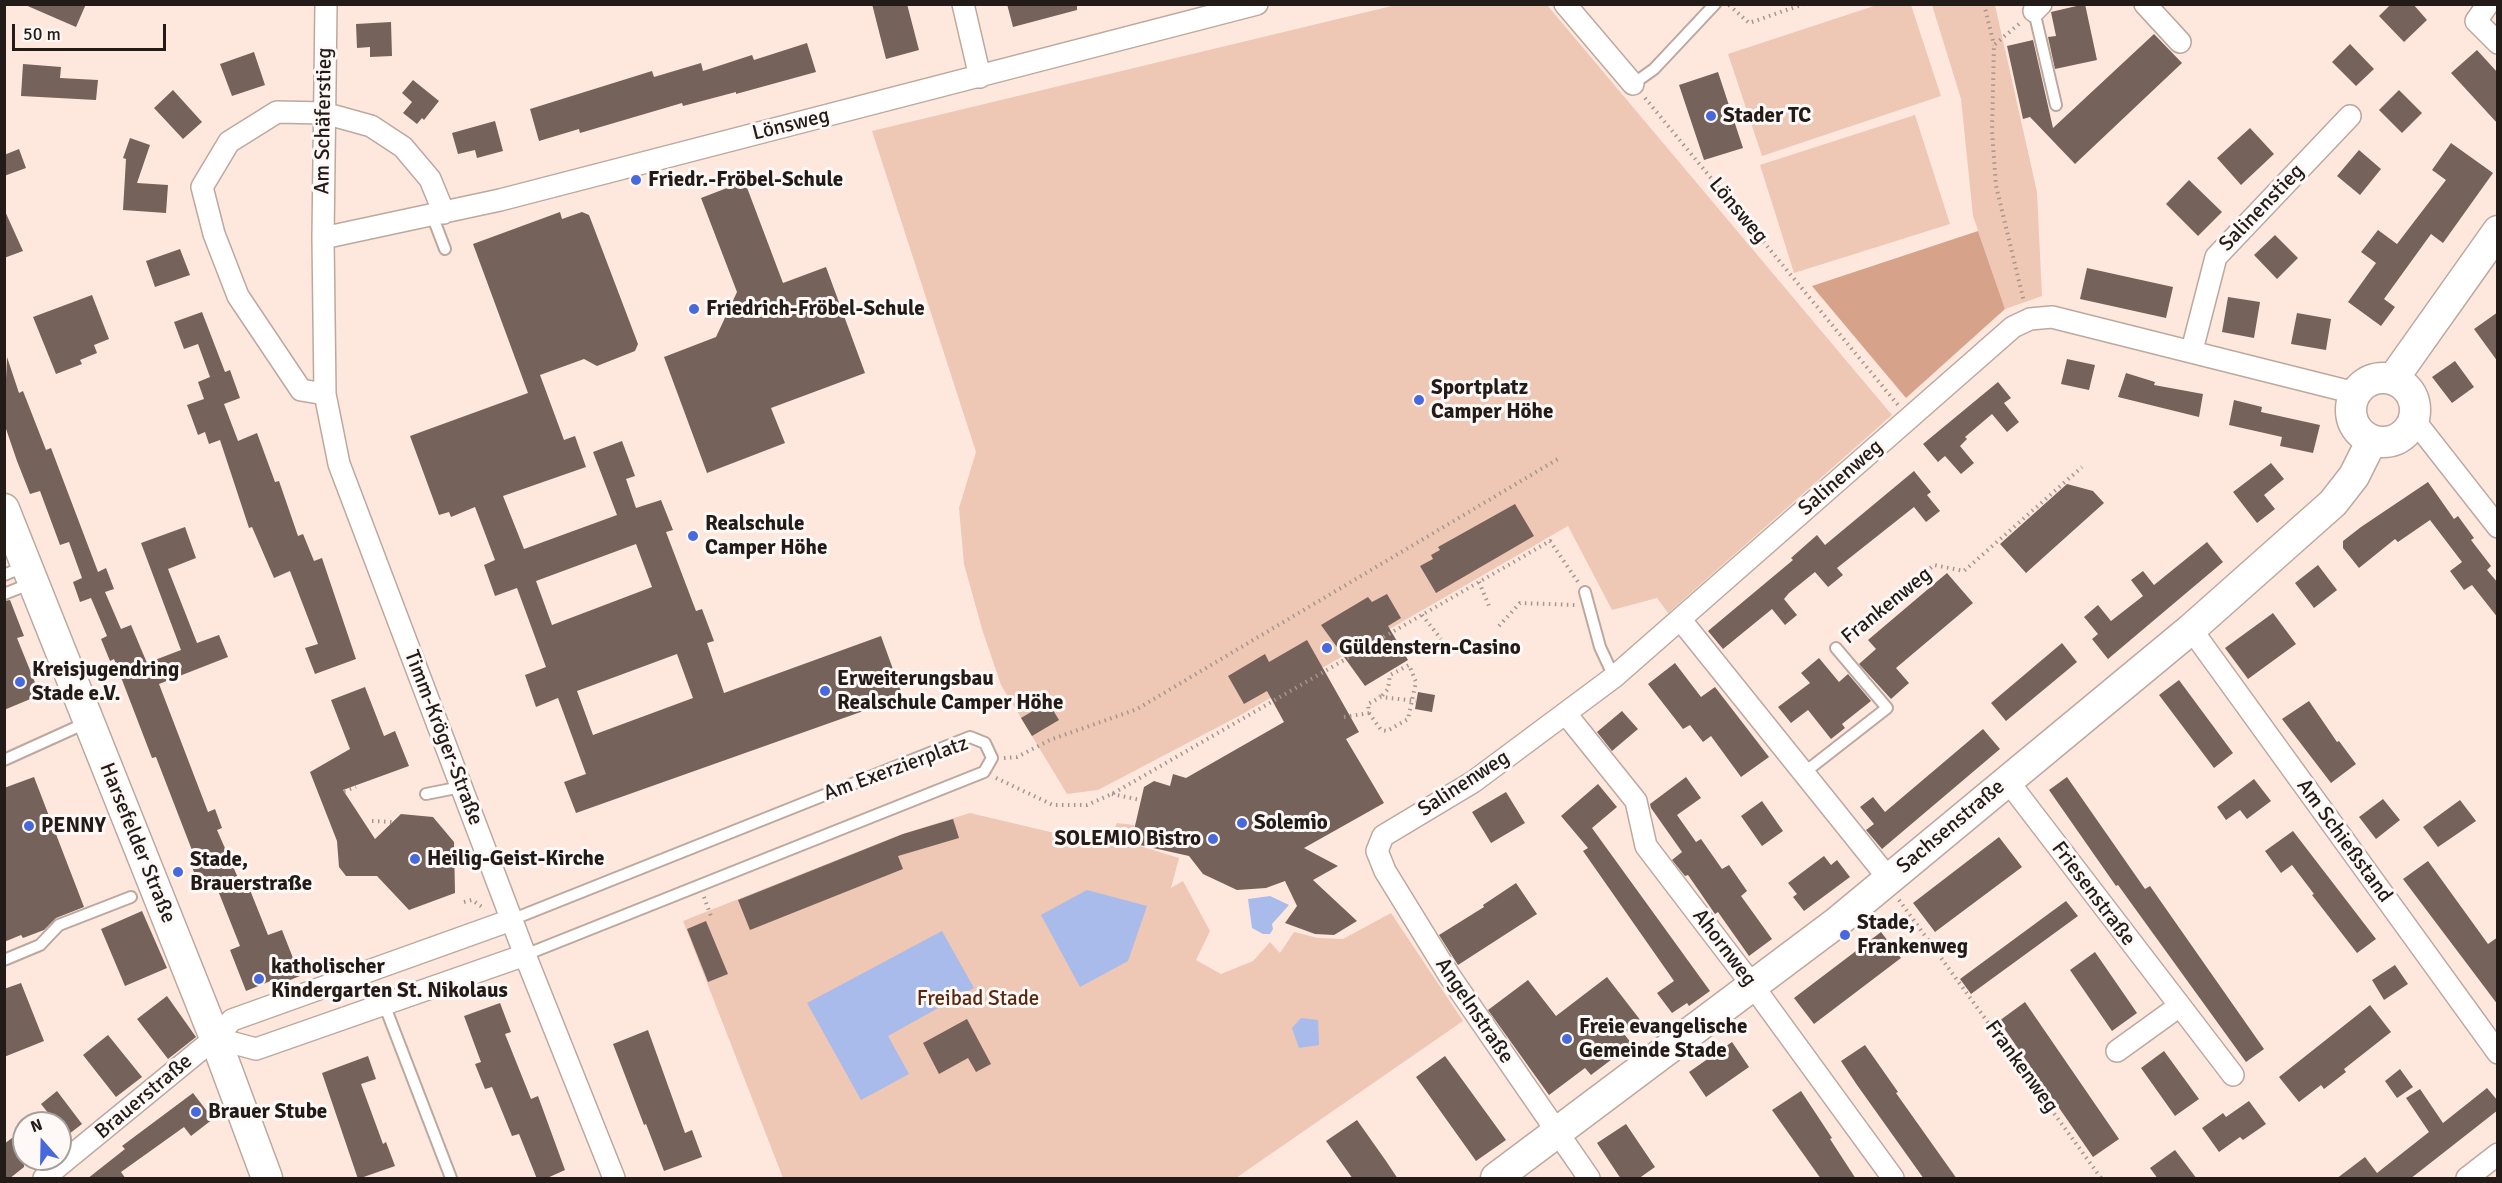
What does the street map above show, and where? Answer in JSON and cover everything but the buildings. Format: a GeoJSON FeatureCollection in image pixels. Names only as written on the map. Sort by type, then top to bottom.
{"type":"FeatureCollection","features":[{"type":"Feature","properties":{"kind":"street","name":"Am Schäferstieg"},"geometry":{"type":"LineString","coordinates":[[323,238],[326,4]]}},
{"type":"Feature","properties":{"kind":"street"},"geometry":{"type":"LineString","coordinates":[[963,4],[980,77]]}},
{"type":"Feature","properties":{"kind":"street","name":"Lönsweg"},"geometry":{"type":"LineString","coordinates":[[323,238],[438,214],[980,77],[1257,4]]}},
{"type":"Feature","properties":{"kind":"street"},"geometry":{"type":"LineString","coordinates":[[1565,4],[1633,84]]}},
{"type":"Feature","properties":{"kind":"street"},"geometry":{"type":"LineString","coordinates":[[2145,4],[2180,42]]}},
{"type":"Feature","properties":{"kind":"street"},"geometry":{"type":"LineString","coordinates":[[2488,4],[2476,21],[2498,43]]}},
{"type":"Feature","properties":{"kind":"street"},"geometry":{"type":"LineString","coordinates":[[325,394],[301,390],[238,296],[213,234],[202,187],[229,142],[277,112],[324,113],[371,126],[402,147],[430,179],[438,214]]}},
{"type":"Feature","properties":{"kind":"street","name":"Salinenstieg"},"geometry":{"type":"LineString","coordinates":[[2192,350],[2216,257],[2350,116]]}},
{"type":"Feature","properties":{"kind":"street"},"geometry":{"type":"LineString","coordinates":[[2392,379],[2498,231]]}},
{"type":"Feature","properties":{"kind":"street","name":"Timm-Kröger-Straße"},"geometry":{"type":"LineString","coordinates":[[323,238],[325,394],[339,464],[511,920],[614,1179]]}},
{"type":"Feature","properties":{"kind":"street","name":"Salinenweg"},"geometry":{"type":"LineString","coordinates":[[1383,836],[1473,782],[1614,676],[1998,338],[2013,327],[2030,319],[2061,318],[2355,393]]}},
{"type":"Feature","properties":{"kind":"street"},"geometry":{"type":"LineString","coordinates":[[2392,379],[2409,391],[2416,410],[2414,420],[2409,429],[2392,441],[2372,440],[2363,436],[2352,421],[2351,411],[2355,393],[2372,380],[2392,379]]}},
{"type":"Feature","properties":{"kind":"street"},"geometry":{"type":"LineString","coordinates":[[2414,420],[2498,527]]}},
{"type":"Feature","properties":{"kind":"street","name":"Sachsenstraße"},"geometry":{"type":"LineString","coordinates":[[1496,1179],[1753,986],[1893,876],[2191,629],[2332,503],[2354,476],[2372,440]]}},
{"type":"Feature","properties":{"kind":"street","name":"Harsefelder Straße"},"geometry":{"type":"LineString","coordinates":[[4,509],[21,574],[88,722],[215,1038],[267,1179]]}},
{"type":"Feature","properties":{"kind":"street"},"geometry":{"type":"LineString","coordinates":[[1680,619],[1893,876]]}},
{"type":"Feature","properties":{"kind":"street","name":"Am Schießstand"},"geometry":{"type":"LineString","coordinates":[[2191,629],[2498,1053]]}},
{"type":"Feature","properties":{"kind":"street","name":"Ahornweg"},"geometry":{"type":"LineString","coordinates":[[1566,714],[1636,801],[1646,846],[1753,986],[1893,1179]]}},
{"type":"Feature","properties":{"kind":"street","name":"Friesenstraße"},"geometry":{"type":"LineString","coordinates":[[2007,780],[2178,1007],[2233,1075]]}},
{"type":"Feature","properties":{"kind":"street","name":"Angelnstraße"},"geometry":{"type":"LineString","coordinates":[[1383,836],[1377,851],[1385,871],[1449,975],[1589,1179]]}},
{"type":"Feature","properties":{"kind":"street","name":"Am Exerzierplatz"},"geometry":{"type":"LineString","coordinates":[[511,920],[232,1020],[215,1038],[256,1049],[525,955]]}},
{"type":"Feature","properties":{"kind":"street"},"geometry":{"type":"LineString","coordinates":[[2117,1051],[2178,1007]]}},
{"type":"Feature","properties":{"kind":"street","name":"Brauerstraße"},"geometry":{"type":"LineString","coordinates":[[44,1179],[215,1038]]}},
{"type":"Feature","properties":{"kind":"street"},"geometry":{"type":"LineString","coordinates":[[2467,1179],[2498,1154]]}},
{"type":"Feature","properties":{"kind":"lane"},"geometry":{"type":"LineString","coordinates":[[1633,84],[1654,69],[1715,4]]}},
{"type":"Feature","properties":{"kind":"lane"},"geometry":{"type":"LineString","coordinates":[[2038,8],[2056,105]]}},
{"type":"Feature","properties":{"kind":"lane"},"geometry":{"type":"LineString","coordinates":[[438,214],[445,249]]}},
{"type":"Feature","properties":{"kind":"lane"},"geometry":{"type":"LineString","coordinates":[[4,594],[21,574]]}},
{"type":"Feature","properties":{"kind":"lane"},"geometry":{"type":"LineString","coordinates":[[1585,592],[1600,647],[1614,676]]}},
{"type":"Feature","properties":{"kind":"lane","name":"Frankenweg"},"geometry":{"type":"LineString","coordinates":[[1804,771],[1887,708],[1836,648]]}},
{"type":"Feature","properties":{"kind":"lane"},"geometry":{"type":"LineString","coordinates":[[4,760],[88,722]]}},
{"type":"Feature","properties":{"kind":"lane","name":"Am Exerzierplatz"},"geometry":{"type":"LineString","coordinates":[[511,920],[970,737],[985,743],[992,758],[984,772],[525,955]]}},
{"type":"Feature","properties":{"kind":"lane"},"geometry":{"type":"LineString","coordinates":[[426,794],[461,787]]}},
{"type":"Feature","properties":{"kind":"lane"},"geometry":{"type":"LineString","coordinates":[[4,960],[40,945],[59,925],[131,897]]}},
{"type":"Feature","properties":{"kind":"lane"},"geometry":{"type":"LineString","coordinates":[[384,1004],[451,1179]]}},
{"type":"Feature","properties":{"kind":"path"},"geometry":{"type":"LineString","coordinates":[[1729,4],[1749,23],[1804,4]]}},
{"type":"Feature","properties":{"kind":"path"},"geometry":{"type":"LineString","coordinates":[[1984,4],[1994,45],[1992,131],[1996,186],[2018,284],[2030,319]]}},
{"type":"Feature","properties":{"kind":"path"},"geometry":{"type":"LineString","coordinates":[[1994,45],[2038,8]]}},
{"type":"Feature","properties":{"kind":"path","name":"Lönsweg"},"geometry":{"type":"LineString","coordinates":[[1633,84],[1909,418]]}},
{"type":"Feature","properties":{"kind":"path"},"geometry":{"type":"LineString","coordinates":[[992,758],[1017,757],[1050,740],[1137,709],[1558,459]]}},
{"type":"Feature","properties":{"kind":"path","name":"Frankenweg"},"geometry":{"type":"LineString","coordinates":[[1836,648],[1934,565],[1964,571],[2082,467]]}},
{"type":"Feature","properties":{"kind":"path"},"geometry":{"type":"LineString","coordinates":[[984,772],[1053,805],[1087,805],[1112,794],[1550,541],[1585,592]]}},
{"type":"Feature","properties":{"kind":"path"},"geometry":{"type":"LineString","coordinates":[[1479,582],[1490,606]]}},
{"type":"Feature","properties":{"kind":"path"},"geometry":{"type":"LineString","coordinates":[[1499,626],[1520,603],[1588,605]]}},
{"type":"Feature","properties":{"kind":"path"},"geometry":{"type":"LineString","coordinates":[[1422,615],[1441,639]]}},
{"type":"Feature","properties":{"kind":"path"},"geometry":{"type":"LineString","coordinates":[[1409,665],[1416,682],[1414,701],[1408,719],[1387,731],[1376,726],[1369,713],[1368,704],[1388,689],[1390,675],[1409,665]]}},
{"type":"Feature","properties":{"kind":"path"},"geometry":{"type":"LineString","coordinates":[[1380,696],[1414,701]]}},
{"type":"Feature","properties":{"kind":"path"},"geometry":{"type":"LineString","coordinates":[[1344,717],[1369,713]]}},
{"type":"Feature","properties":{"kind":"path"},"geometry":{"type":"LineString","coordinates":[[344,791],[356,787]]}},
{"type":"Feature","properties":{"kind":"path"},"geometry":{"type":"LineString","coordinates":[[1112,794],[1141,800]]}},
{"type":"Feature","properties":{"kind":"path"},"geometry":{"type":"LineString","coordinates":[[372,821],[392,822]]}},
{"type":"Feature","properties":{"kind":"path","name":"Frankenweg"},"geometry":{"type":"LineString","coordinates":[[1893,876],[1908,886],[1896,895],[2101,1179]]}},
{"type":"Feature","properties":{"kind":"path"},"geometry":{"type":"LineString","coordinates":[[700,885],[712,918]]}},
{"type":"Feature","properties":{"kind":"green space"},"geometry":{"type":"Polygon","coordinates":[[[1880,4],[1911,5],[1941,96],[1762,156],[1728,54],[1880,4]]]}},
{"type":"Feature","properties":{"kind":"green space","name":"Sportplatz Camper Höhe"},"geometry":{"type":"Polygon","coordinates":[[[1396,5],[1547,5],[1892,415],[1668,613],[1657,598],[1612,610],[1568,526],[1239,716],[1098,790],[1067,794],[1001,685],[982,629],[964,564],[959,508],[976,452],[872,131],[1396,5]]]}},
{"type":"Feature","properties":{"kind":"green space"},"geometry":{"type":"Polygon","coordinates":[[[1932,5],[1995,5],[2037,192],[2042,296],[2005,309],[1973,216],[1961,99],[1932,5]]]}},
{"type":"Feature","properties":{"kind":"green space"},"geometry":{"type":"Polygon","coordinates":[[[1915,115],[1950,224],[1794,273],[1760,165],[1915,115]]]}},
{"type":"Feature","properties":{"kind":"green space","name":"Freibad Stade"},"geometry":{"type":"Polygon","coordinates":[[[970,813],[1105,845],[1117,823],[1134,825],[1130,843],[1179,858],[1171,888],[1183,881],[1210,931],[1196,960],[1221,974],[1253,961],[1270,942],[1280,953],[1294,932],[1318,938],[1343,939],[1391,913],[1463,1021],[1236,1178],[783,1178],[683,921],[902,834],[970,813]]]}},
{"type":"Feature","properties":{"kind":"shaded area"},"geometry":{"type":"Polygon","coordinates":[[[1978,231],[2005,309],[1906,398],[1812,286],[1978,231]]]}},
{"type":"Feature","properties":{"kind":"water"},"geometry":{"type":"Polygon","coordinates":[[[1087,890],[1147,906],[1128,961],[1080,987],[1041,915],[1087,890]]]}},
{"type":"Feature","properties":{"kind":"water"},"geometry":{"type":"Polygon","coordinates":[[[1270,896],[1289,905],[1272,924],[1273,929],[1270,934],[1263,934],[1252,928],[1248,899],[1270,896]]]}},
{"type":"Feature","properties":{"kind":"water"},"geometry":{"type":"Polygon","coordinates":[[[942,931],[974,988],[888,1036],[909,1074],[861,1100],[807,1003],[942,931]]]}},
{"type":"Feature","properties":{"kind":"water"},"geometry":{"type":"Polygon","coordinates":[[[1301,1018],[1318,1020],[1319,1045],[1299,1048],[1292,1028],[1301,1018]]]}},
{"type":"Feature","properties":{"kind":"place","name":"Stader TC"},"geometry":{"type":"Point","coordinates":[1711,116]}},
{"type":"Feature","properties":{"kind":"place","name":"Friedr.-Fröbel-Schule"},"geometry":{"type":"Point","coordinates":[636,180]}},
{"type":"Feature","properties":{"kind":"place","name":"Friedrich-Fröbel-Schule"},"geometry":{"type":"Point","coordinates":[694,309]}},
{"type":"Feature","properties":{"kind":"place","name":"Sportplatz Camper Höhe"},"geometry":{"type":"Point","coordinates":[1419,400]}},
{"type":"Feature","properties":{"kind":"place","name":"Realschule Camper Höhe"},"geometry":{"type":"Point","coordinates":[693,536]}},
{"type":"Feature","properties":{"kind":"place","name":"Güldenstern-Casino"},"geometry":{"type":"Point","coordinates":[1327,648]}},
{"type":"Feature","properties":{"kind":"place","name":"Kreisjugendring Stade e.V."},"geometry":{"type":"Point","coordinates":[20,682]}},
{"type":"Feature","properties":{"kind":"place","name":"Erweiterungsbau Realschule Camper Höhe"},"geometry":{"type":"Point","coordinates":[825,691]}},
{"type":"Feature","properties":{"kind":"place","name":"Solemio"},"geometry":{"type":"Point","coordinates":[1242,823]}},
{"type":"Feature","properties":{"kind":"place","name":"PENNY"},"geometry":{"type":"Point","coordinates":[29,826]}},
{"type":"Feature","properties":{"kind":"place","name":"SOLEMIO Bistro"},"geometry":{"type":"Point","coordinates":[1213,839]}},
{"type":"Feature","properties":{"kind":"place","name":"Heilig-Geist-Kirche"},"geometry":{"type":"Point","coordinates":[415,859]}},
{"type":"Feature","properties":{"kind":"place","name":"Stade, Brauerstraße"},"geometry":{"type":"Point","coordinates":[178,872]}},
{"type":"Feature","properties":{"kind":"place","name":"Stade, Frankenweg"},"geometry":{"type":"Point","coordinates":[1845,935]}},
{"type":"Feature","properties":{"kind":"place","name":"katholischer Kindergarten St. Nikolaus"},"geometry":{"type":"Point","coordinates":[259,979]}},
{"type":"Feature","properties":{"kind":"place","name":"Freie evangelische Gemeinde Stade"},"geometry":{"type":"Point","coordinates":[1567,1039]}},
{"type":"Feature","properties":{"kind":"place","name":"Brauer Stube"},"geometry":{"type":"Point","coordinates":[196,1112]}}]}
